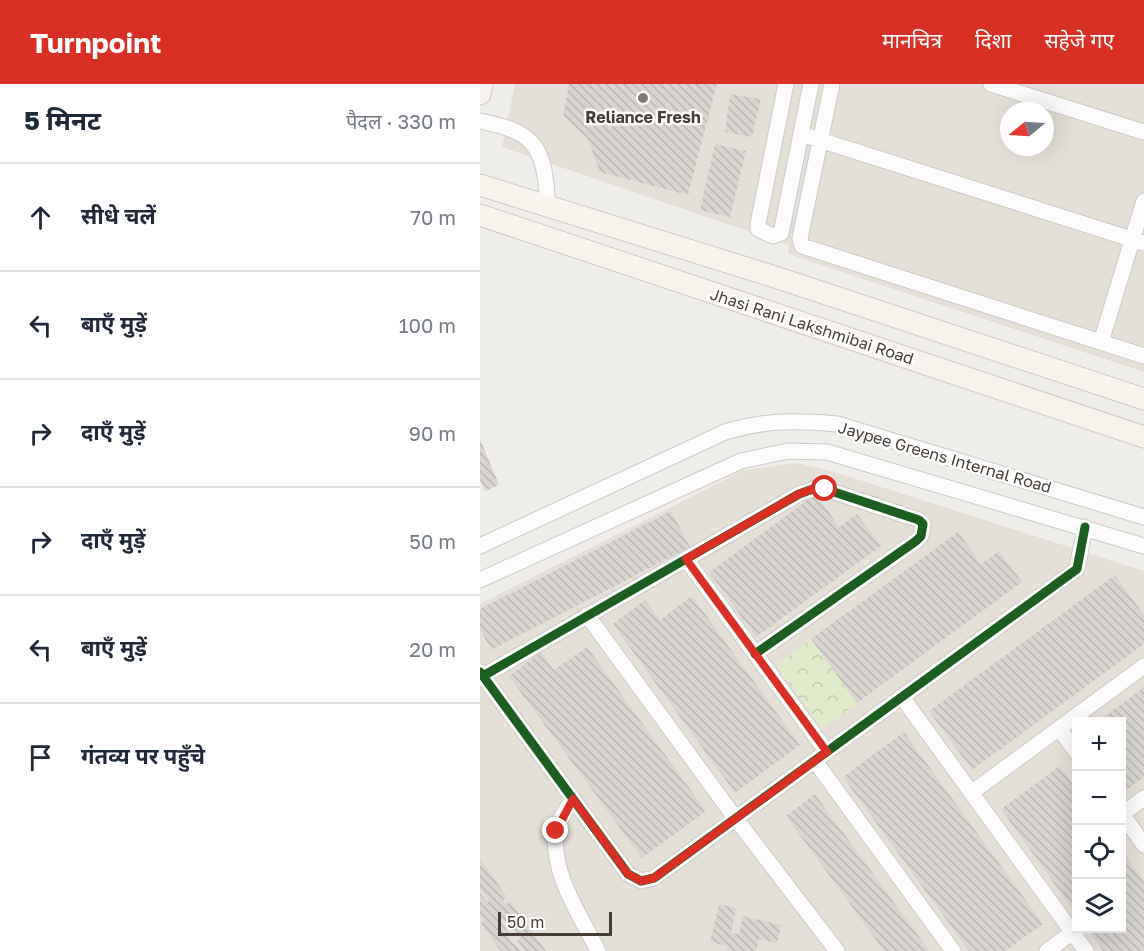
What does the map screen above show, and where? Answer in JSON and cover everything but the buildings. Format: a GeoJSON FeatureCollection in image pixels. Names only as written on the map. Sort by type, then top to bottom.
{"type":"FeatureCollection","features":[{"type":"Feature","properties":{"kind":"main road"},"geometry":{"type":"LineString","coordinates":[[480,94],[482,84]]}},
{"type":"Feature","properties":{"kind":"main road","name":"Jhasi Rani Lakshmibai Road"},"geometry":{"type":"LineString","coordinates":[[480,185],[914,322],[1144,399]]}},
{"type":"Feature","properties":{"kind":"main road","name":"Jhasi Rani Lakshmibai Road"},"geometry":{"type":"LineString","coordinates":[[480,215],[1144,437]]}},
{"type":"Feature","properties":{"kind":"street"},"geometry":{"type":"LineString","coordinates":[[786,84],[758,224],[758,229],[773,236],[781,233],[811,84]]}},
{"type":"Feature","properties":{"kind":"street"},"geometry":{"type":"LineString","coordinates":[[832,84],[800,238],[806,249],[1144,356]]}},
{"type":"Feature","properties":{"kind":"street"},"geometry":{"type":"LineString","coordinates":[[991,84],[1144,132]]}},
{"type":"Feature","properties":{"kind":"street"},"geometry":{"type":"LineString","coordinates":[[480,121],[506,126],[522,134],[536,148],[545,165],[548,206]]}},
{"type":"Feature","properties":{"kind":"street"},"geometry":{"type":"LineString","coordinates":[[801,134],[1138,241]]}},
{"type":"Feature","properties":{"kind":"street"},"geometry":{"type":"LineString","coordinates":[[1101,342],[1138,241],[1144,201]]}},
{"type":"Feature","properties":{"kind":"street","name":"Jaypee Greens Internal Road"},"geometry":{"type":"LineString","coordinates":[[480,546],[725,432],[747,425],[789,420],[837,424],[1144,517]]}},
{"type":"Feature","properties":{"kind":"street","name":"Jaypee Greens Internal Road"},"geometry":{"type":"LineString","coordinates":[[480,580],[741,461],[788,451],[827,452],[1144,546]]}},
{"type":"Feature","properties":{"kind":"street"},"geometry":{"type":"LineString","coordinates":[[755,654],[915,541],[921,536],[923,524],[919,520],[825,489],[813,489],[799,494],[481,674],[628,874],[641,881],[654,878],[1077,569],[1085,527]]}},
{"type":"Feature","properties":{"kind":"street"},"geometry":{"type":"LineString","coordinates":[[686,559],[755,654],[821,757],[953,951]]}},
{"type":"Feature","properties":{"kind":"street"},"geometry":{"type":"LineString","coordinates":[[588,615],[736,819],[837,951]]}},
{"type":"Feature","properties":{"kind":"street"},"geometry":{"type":"LineString","coordinates":[[971,793],[1144,666]]}},
{"type":"Feature","properties":{"kind":"street"},"geometry":{"type":"LineString","coordinates":[[902,697],[1072,932],[1047,951]]}},
{"type":"Feature","properties":{"kind":"street"},"geometry":{"type":"LineString","coordinates":[[1059,728],[1072,745]]}},
{"type":"Feature","properties":{"kind":"street"},"geometry":{"type":"LineString","coordinates":[[1144,798],[1122,814],[1144,845]]}},
{"type":"Feature","properties":{"kind":"street"},"geometry":{"type":"LineString","coordinates":[[573,799],[556,831],[558,864],[598,951]]}},
{"type":"Feature","properties":{"kind":"street"},"geometry":{"type":"LineString","coordinates":[[1073,933],[1086,951]]}},
{"type":"Feature","properties":{"kind":"shaded area"},"geometry":{"type":"Polygon","coordinates":[[[515,84],[1144,84],[1144,372],[788,254],[789,245],[502,147],[515,84]]]}},
{"type":"Feature","properties":{"kind":"shaded area"},"geometry":{"type":"Polygon","coordinates":[[[797,463],[831,471],[1144,571],[1144,951],[480,951],[480,604],[744,470],[797,463]]]}},
{"type":"Feature","properties":{"kind":"green space"},"geometry":{"type":"Polygon","coordinates":[[[811,639],[857,703],[822,729],[776,665],[811,639]]]}},
{"type":"Feature","properties":{"kind":"cycle path"},"geometry":{"type":"LineString","coordinates":[[483,676],[799,494],[813,489],[825,489],[919,520],[923,524],[921,536],[916,541],[755,654]]}},
{"type":"Feature","properties":{"kind":"cycle path"},"geometry":{"type":"LineString","coordinates":[[480,672],[628,874],[641,881],[654,878],[1077,569],[1085,527]]}},
{"type":"Feature","properties":{"kind":"place","name":"Reliance Fresh"},"geometry":{"type":"Point","coordinates":[643,98]}},
{"type":"Feature","properties":{"kind":"route"},"geometry":{"type":"LineString","coordinates":[[556,831],[573,799],[628,874],[641,881],[654,878],[827,752],[686,559],[799,494],[813,489],[825,489]]}}]}
